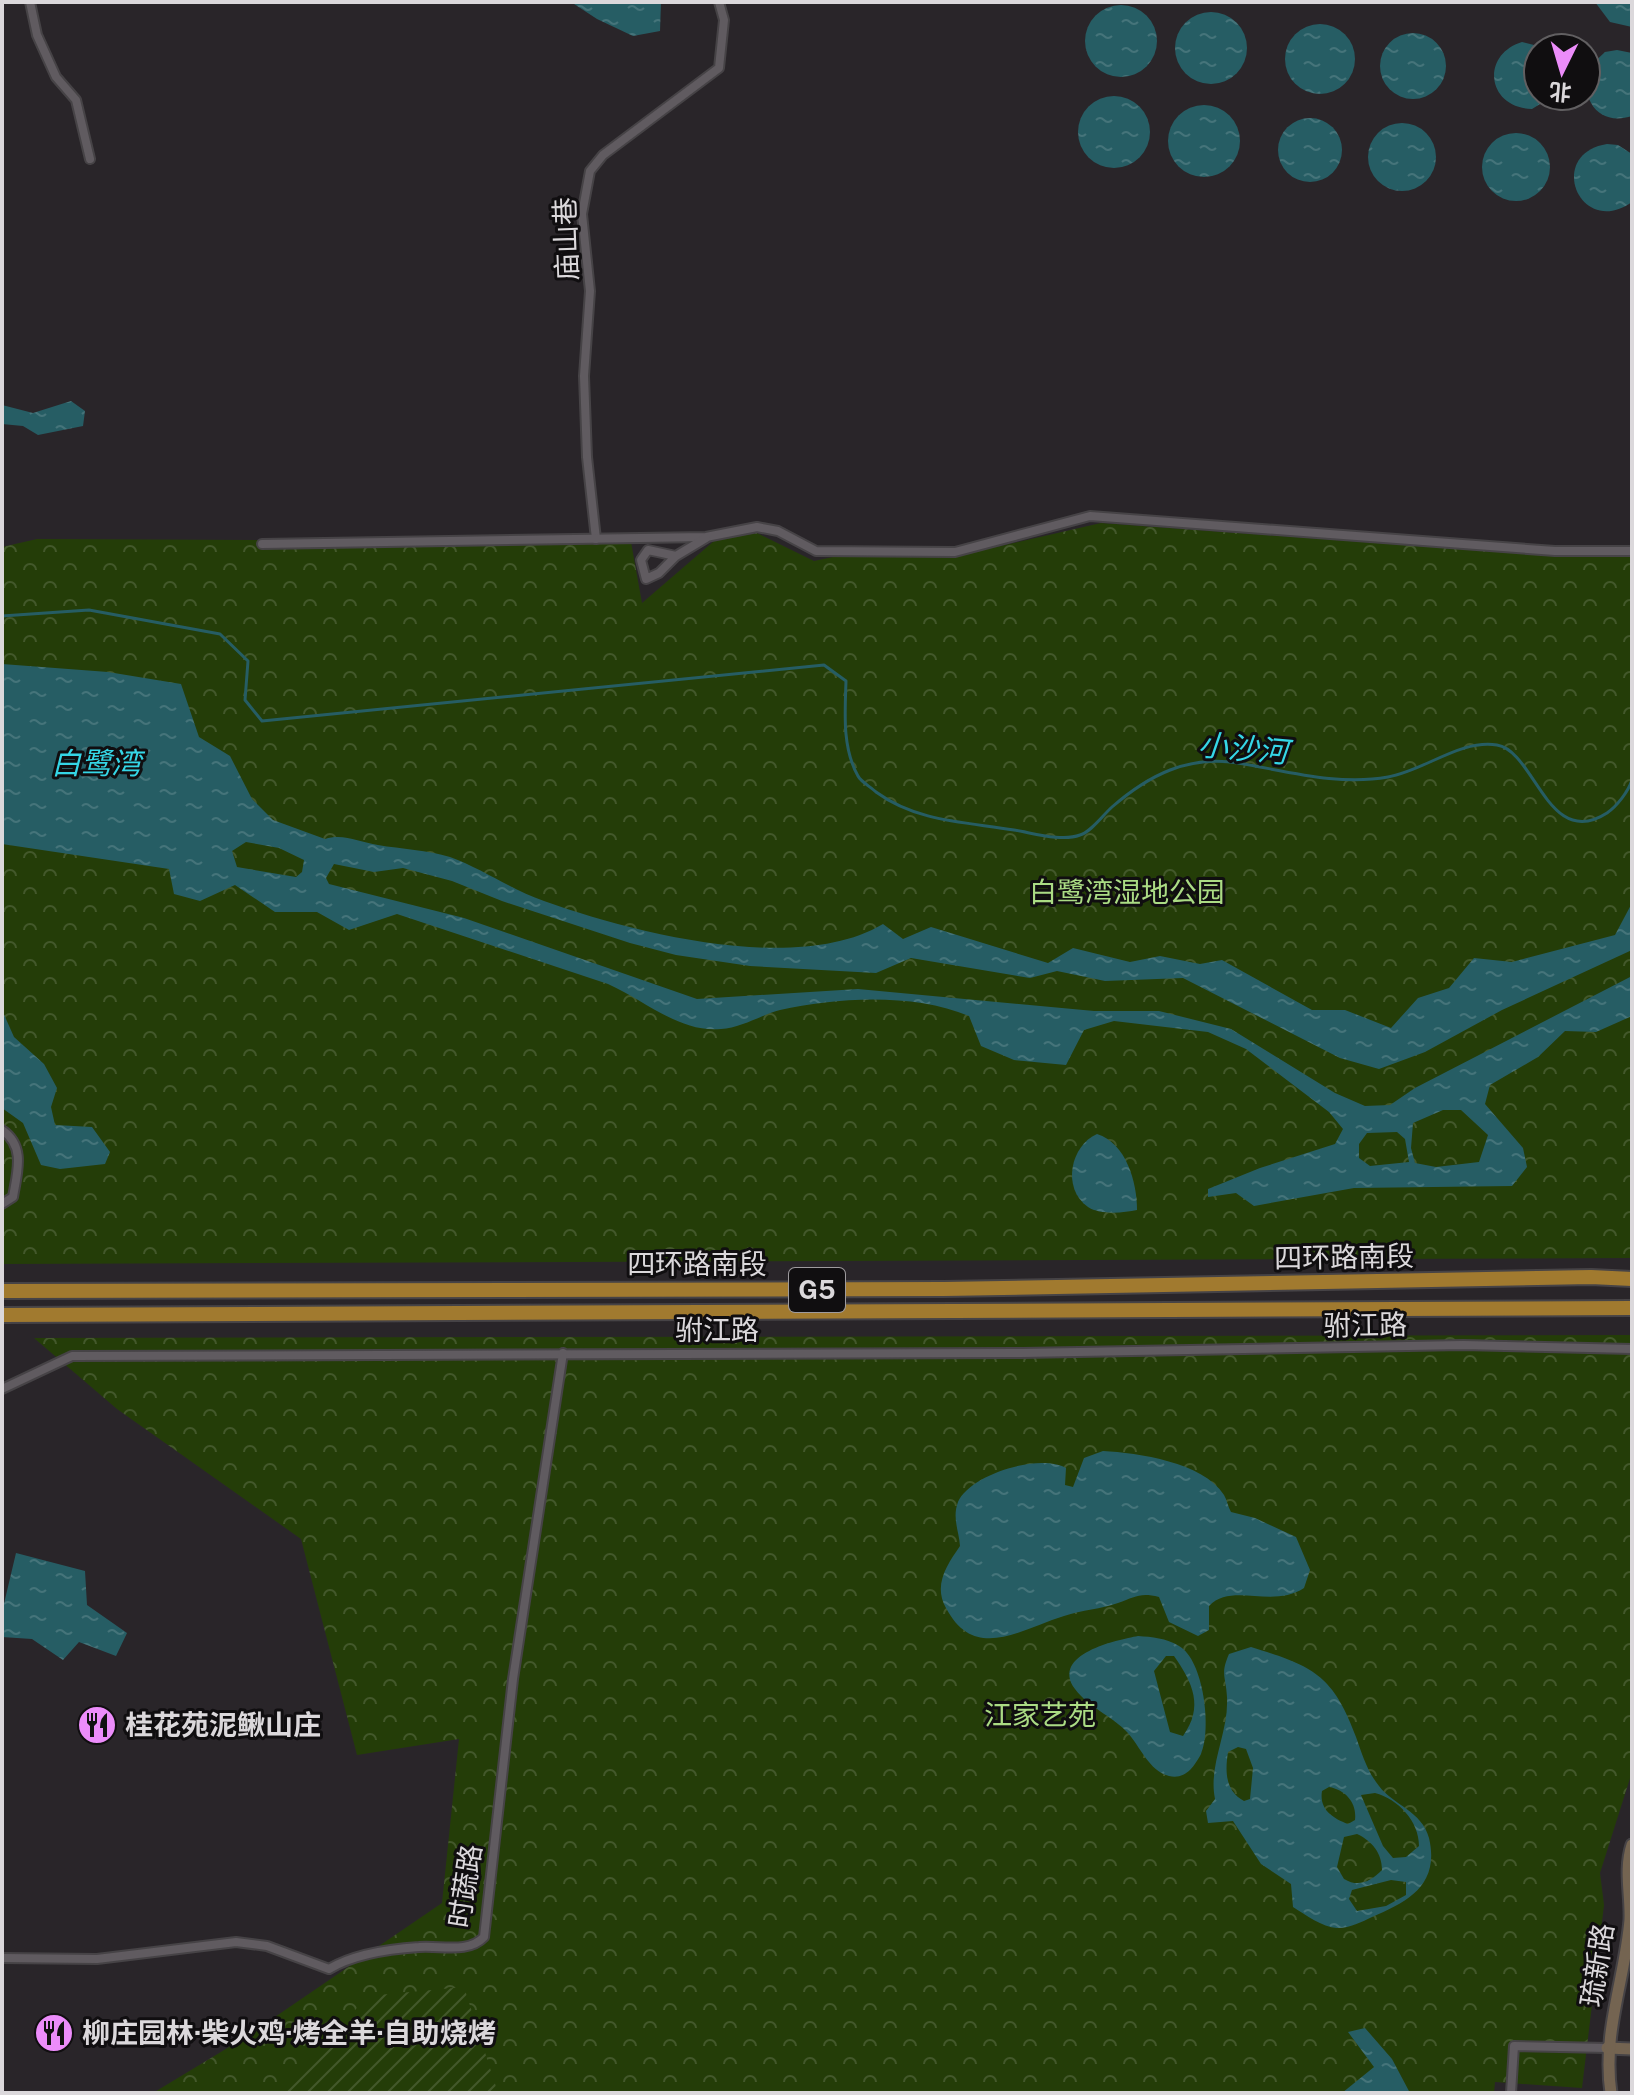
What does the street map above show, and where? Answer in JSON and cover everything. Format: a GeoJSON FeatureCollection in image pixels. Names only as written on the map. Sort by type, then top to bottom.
{"type":"FeatureCollection","features":[{"type":"Feature","properties":{"kind":"highway","name":"四环路南段"},"geometry":{"type":"LineString","coordinates":[[2,1291],[989,1289],[1632,1278]]}},
{"type":"Feature","properties":{"kind":"highway","name":"四环路南段"},"geometry":{"type":"LineString","coordinates":[[2,1315],[1632,1308]]}},
{"type":"Feature","properties":{"kind":"street"},"geometry":{"type":"LineString","coordinates":[[30,2],[37,35],[56,77],[76,100],[90,159]]}},
{"type":"Feature","properties":{"kind":"street","name":"庙山巷"},"geometry":{"type":"LineString","coordinates":[[596,539],[584,376],[590,291],[582,214],[584,188],[590,171],[603,155],[719,68],[724,20],[719,2]]}},
{"type":"Feature","properties":{"kind":"street"},"geometry":{"type":"LineString","coordinates":[[262,544],[706,537],[757,527],[778,531],[816,551],[955,552],[1090,516],[1555,551],[1632,551]]}},
{"type":"Feature","properties":{"kind":"street"},"geometry":{"type":"LineString","coordinates":[[676,556],[706,537]]}},
{"type":"Feature","properties":{"kind":"street"},"geometry":{"type":"LineString","coordinates":[[2,1130],[13,1138],[19,1159],[13,1197],[2,1204]]}},
{"type":"Feature","properties":{"kind":"street","name":"驸江路"},"geometry":{"type":"LineString","coordinates":[[2,1389],[72,1356],[1022,1353],[1463,1345],[1632,1349]]}},
{"type":"Feature","properties":{"kind":"street","name":"时蔬路"},"geometry":{"type":"LineString","coordinates":[[2,1958],[97,1959],[236,1942],[267,1946],[329,1969],[346,1959],[361,1956],[419,1947],[477,1945],[484,1937],[513,1679],[563,1353]]}},
{"type":"Feature","properties":{"kind":"street","name":"琉新路"},"geometry":{"type":"LineString","coordinates":[[1611,2093],[1607,2048],[1629,1924],[1627,1873],[1632,1845]]}},
{"type":"Feature","properties":{"kind":"street"},"geometry":{"type":"LineString","coordinates":[[1511,2093],[1514,2046],[1632,2049]]}},
{"type":"Feature","properties":{"kind":"green space","name":"白鹭湾湿地公园"},"geometry":{"type":"Polygon","coordinates":[[[1101,523],[1554,556],[1632,556],[1632,1258],[2,1264],[2,547],[37,539],[631,542],[642,603],[714,541],[757,533],[814,561],[833,557],[953,557],[1101,523]]]}},
{"type":"Feature","properties":{"kind":"green space","name":"江家艺苑"},"geometry":{"type":"Polygon","coordinates":[[[1632,1335],[1632,1772],[1600,1873],[1604,1905],[1582,2088],[1495,2082],[1494,2093],[153,2093],[244,2038],[442,1903],[459,1739],[357,1755],[301,1539],[117,1409],[34,1338],[1632,1335]]]}},
{"type":"Feature","properties":{"kind":"green space"},"geometry":{"type":"Polygon","coordinates":[[[464,1987],[498,2093],[285,2093],[367,1996],[464,1987]]]}},
{"type":"Feature","properties":{"kind":"water"},"geometry":{"type":"Polygon","coordinates":[[[571,2],[661,2],[660,31],[633,36],[597,19],[571,2]]]}},
{"type":"Feature","properties":{"kind":"water"},"geometry":{"type":"Polygon","coordinates":[[[1595,2],[1632,2],[1632,27],[1610,22],[1595,2]]]}},
{"type":"Feature","properties":{"kind":"water"},"geometry":{"type":"Polygon","coordinates":[[[1121,5],[1141,11],[1151,21],[1157,41],[1151,61],[1141,71],[1121,77],[1101,71],[1091,61],[1085,41],[1091,21],[1101,11],[1121,5]]]}},
{"type":"Feature","properties":{"kind":"water"},"geometry":{"type":"Polygon","coordinates":[[[1211,12],[1231,18],[1241,28],[1247,48],[1241,68],[1231,78],[1211,84],[1191,78],[1181,68],[1175,48],[1181,28],[1191,18],[1211,12]]]}},
{"type":"Feature","properties":{"kind":"water"},"geometry":{"type":"Polygon","coordinates":[[[1320,24],[1339,30],[1349,40],[1355,59],[1349,78],[1339,88],[1320,94],[1301,88],[1291,78],[1285,59],[1291,40],[1301,30],[1320,24]]]}},
{"type":"Feature","properties":{"kind":"water"},"geometry":{"type":"Polygon","coordinates":[[[1413,33],[1426,36],[1436,43],[1443,53],[1446,66],[1443,79],[1436,89],[1426,96],[1413,99],[1400,96],[1390,89],[1383,79],[1380,66],[1383,53],[1390,43],[1400,36],[1413,33]]]}},
{"type":"Feature","properties":{"kind":"water"},"geometry":{"type":"Polygon","coordinates":[[[1522,42],[1522,107],[1506,100],[1494,80],[1500,58],[1522,42]]]}},
{"type":"Feature","properties":{"kind":"water"},"geometry":{"type":"Polygon","coordinates":[[[1617,50],[1632,53],[1632,116],[1610,118],[1599,112],[1602,112],[1602,55],[1617,50]]]}},
{"type":"Feature","properties":{"kind":"water"},"geometry":{"type":"Polygon","coordinates":[[[1114,96],[1134,102],[1144,112],[1150,132],[1144,152],[1134,162],[1114,168],[1094,162],[1084,152],[1078,132],[1084,112],[1094,102],[1114,96]]]}},
{"type":"Feature","properties":{"kind":"water"},"geometry":{"type":"Polygon","coordinates":[[[1204,105],[1224,111],[1234,121],[1240,141],[1234,161],[1224,171],[1204,177],[1184,171],[1174,161],[1168,141],[1174,121],[1184,111],[1204,105]]]}},
{"type":"Feature","properties":{"kind":"water"},"geometry":{"type":"Polygon","coordinates":[[[1304,118],[1316,118],[1333,127],[1340,138],[1340,162],[1333,173],[1316,182],[1304,182],[1292,177],[1283,168],[1278,156],[1278,144],[1283,132],[1292,123],[1304,118]]]}},
{"type":"Feature","properties":{"kind":"water"},"geometry":{"type":"Polygon","coordinates":[[[1402,123],[1426,133],[1436,157],[1426,181],[1402,191],[1378,181],[1368,157],[1378,133],[1402,123]]]}},
{"type":"Feature","properties":{"kind":"water"},"geometry":{"type":"Polygon","coordinates":[[[1516,133],[1540,143],[1550,167],[1540,191],[1516,201],[1492,191],[1482,167],[1492,143],[1516,133]]]}},
{"type":"Feature","properties":{"kind":"water"},"geometry":{"type":"Polygon","coordinates":[[[1607,144],[1618,145],[1632,154],[1632,202],[1613,211],[1597,210],[1585,203],[1577,191],[1574,177],[1577,162],[1588,151],[1607,144]]]}},
{"type":"Feature","properties":{"kind":"water"},"geometry":{"type":"Polygon","coordinates":[[[71,401],[85,411],[83,426],[38,435],[23,426],[2,424],[2,405],[33,413],[71,401]]]}},
{"type":"Feature","properties":{"kind":"water","name":"白鹭湾"},"geometry":{"type":"Polygon","coordinates":[[[2,664],[108,672],[181,684],[199,737],[230,756],[252,799],[273,820],[325,839],[345,837],[450,857],[532,896],[581,913],[668,936],[715,944],[762,948],[807,946],[848,939],[883,924],[903,939],[931,927],[1048,963],[1073,948],[1130,962],[1160,956],[1200,964],[1222,960],[1312,1010],[1345,1010],[1391,1028],[1418,998],[1449,988],[1474,958],[1512,962],[1615,935],[1632,903],[1632,950],[1502,1010],[1425,1052],[1379,1069],[1340,1058],[1183,978],[1105,981],[1057,971],[1030,978],[911,958],[876,973],[750,966],[676,955],[630,943],[502,901],[452,881],[403,868],[374,872],[334,864],[326,878],[329,884],[464,918],[697,999],[858,989],[1094,1011],[1159,1011],[1231,1029],[1335,1093],[1365,1106],[1390,1105],[1415,1088],[1632,976],[1632,1016],[1596,1032],[1565,1031],[1538,1057],[1490,1085],[1485,1104],[1523,1148],[1527,1167],[1512,1186],[1354,1188],[1254,1206],[1236,1193],[1208,1197],[1208,1189],[1260,1168],[1335,1144],[1343,1129],[1329,1112],[1246,1049],[1208,1032],[1114,1021],[1084,1030],[1066,1065],[1014,1060],[981,1046],[969,1016],[900,1001],[826,1002],[773,1012],[736,1026],[706,1029],[677,1021],[608,984],[397,914],[349,930],[317,912],[275,912],[235,885],[200,901],[174,894],[169,869],[2,844],[2,664]],[[246,842],[232,851],[237,867],[296,877],[302,872],[304,860],[279,848],[246,842]],[[1443,1110],[1413,1123],[1411,1148],[1415,1163],[1436,1167],[1479,1162],[1488,1135],[1461,1110],[1443,1110]],[[1397,1132],[1367,1133],[1359,1144],[1359,1158],[1370,1166],[1409,1162],[1405,1139],[1397,1132]]]}},
{"type":"Feature","properties":{"kind":"water"},"geometry":{"type":"Polygon","coordinates":[[[2,1010],[14,1037],[44,1064],[57,1088],[51,1107],[55,1125],[92,1127],[110,1152],[105,1164],[60,1169],[41,1165],[23,1123],[2,1108],[2,1010]]]}},
{"type":"Feature","properties":{"kind":"water"},"geometry":{"type":"Polygon","coordinates":[[[1097,1134],[1115,1146],[1128,1165],[1137,1210],[1112,1213],[1093,1210],[1074,1189],[1072,1178],[1076,1157],[1081,1147],[1097,1134]]]}},
{"type":"Feature","properties":{"kind":"water"},"geometry":{"type":"Polygon","coordinates":[[[1103,1451],[1151,1457],[1186,1467],[1214,1484],[1224,1495],[1231,1512],[1255,1518],[1296,1537],[1310,1570],[1304,1588],[1279,1596],[1241,1595],[1218,1599],[1209,1606],[1209,1630],[1198,1636],[1169,1622],[1159,1597],[1147,1595],[1071,1614],[1000,1638],[971,1634],[958,1625],[942,1600],[941,1583],[946,1568],[960,1546],[956,1514],[958,1502],[965,1492],[991,1475],[1040,1463],[1066,1468],[1065,1485],[1073,1487],[1084,1458],[1103,1451]]]}},
{"type":"Feature","properties":{"kind":"water"},"geometry":{"type":"Polygon","coordinates":[[[16,1553],[85,1571],[87,1605],[127,1633],[116,1656],[79,1642],[63,1660],[32,1639],[2,1637],[2,1612],[16,1553]]]}},
{"type":"Feature","properties":{"kind":"water"},"geometry":{"type":"Polygon","coordinates":[[[1138,1636],[1159,1638],[1179,1646],[1195,1665],[1200,1680],[1204,1696],[1204,1743],[1195,1763],[1180,1776],[1169,1776],[1156,1769],[1127,1732],[1080,1695],[1070,1677],[1071,1667],[1089,1651],[1138,1636]],[[1166,1656],[1154,1671],[1170,1732],[1183,1736],[1193,1715],[1194,1695],[1174,1656],[1166,1656]]]}},
{"type":"Feature","properties":{"kind":"water"},"geometry":{"type":"Polygon","coordinates":[[[1251,1647],[1305,1667],[1329,1686],[1347,1716],[1375,1780],[1385,1793],[1420,1821],[1429,1838],[1430,1868],[1418,1890],[1409,1898],[1354,1925],[1331,1927],[1293,1907],[1291,1884],[1261,1864],[1233,1821],[1208,1823],[1206,1811],[1215,1799],[1214,1773],[1227,1710],[1224,1671],[1229,1654],[1251,1647]],[[1238,1747],[1228,1752],[1230,1786],[1244,1801],[1250,1799],[1253,1768],[1246,1749],[1238,1747]],[[1329,1787],[1322,1791],[1325,1808],[1332,1816],[1348,1824],[1355,1820],[1354,1808],[1345,1794],[1329,1787]],[[1375,1793],[1361,1795],[1383,1846],[1393,1858],[1406,1857],[1419,1846],[1415,1828],[1406,1812],[1383,1796],[1375,1793]],[[1357,1834],[1344,1837],[1337,1867],[1344,1879],[1355,1883],[1369,1880],[1382,1870],[1375,1848],[1357,1834]],[[1391,1880],[1352,1890],[1349,1899],[1357,1911],[1386,1906],[1406,1895],[1406,1882],[1391,1880]]]}},
{"type":"Feature","properties":{"kind":"water"},"geometry":{"type":"Polygon","coordinates":[[[1365,2028],[1392,2059],[1410,2093],[1342,2093],[1374,2067],[1348,2032],[1365,2028]]]}},
{"type":"Feature","properties":{"kind":"waterway","name":"小沙河"},"geometry":{"type":"LineString","coordinates":[[2,616],[89,610],[220,634],[248,661],[245,700],[262,721],[824,665],[846,681],[849,754],[859,778],[876,792],[925,815],[1056,837],[1073,837],[1084,833],[1140,786],[1170,770],[1202,762],[1238,763],[1331,779],[1369,779],[1402,774],[1469,747],[1497,745],[1510,751],[1522,764],[1556,810],[1570,819],[1587,821],[1611,810],[1632,780]]}},
{"type":"Feature","properties":{"kind":"place","name":"桂花苑泥鳅山庄"},"geometry":{"type":"Point","coordinates":[97,1725]}},
{"type":"Feature","properties":{"kind":"place","name":"柳庄园林·柴火鸡·烤全羊·自助烧烤"},"geometry":{"type":"Point","coordinates":[54,2033]}}]}
